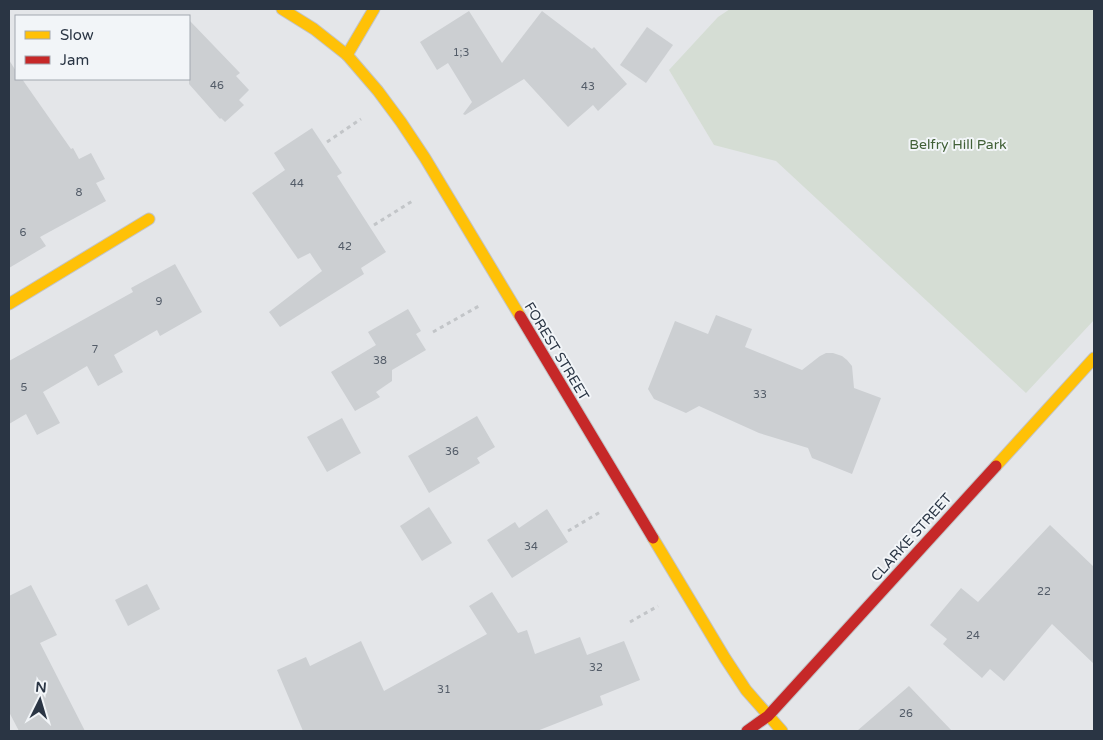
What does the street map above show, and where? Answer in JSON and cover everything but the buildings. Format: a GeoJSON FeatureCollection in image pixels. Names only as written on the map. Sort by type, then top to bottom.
{"type":"FeatureCollection","features":[{"type":"Feature","properties":{"kind":"street","name":"FOREST STREET"},"geometry":{"type":"LineString","coordinates":[[282,9],[314,29],[347,55],[374,86],[401,122],[425,158],[725,658],[746,690],[782,731]]}},
{"type":"Feature","properties":{"kind":"street"},"geometry":{"type":"LineString","coordinates":[[347,55],[374,9]]}},
{"type":"Feature","properties":{"kind":"street"},"geometry":{"type":"LineString","coordinates":[[9,304],[149,219]]}},
{"type":"Feature","properties":{"kind":"street","name":"CLARKE STREET"},"geometry":{"type":"LineString","coordinates":[[747,731],[768,716],[1094,358]]}},
{"type":"Feature","properties":{"kind":"path"},"geometry":{"type":"LineString","coordinates":[[327,142],[362,118]]}},
{"type":"Feature","properties":{"kind":"path"},"geometry":{"type":"LineString","coordinates":[[374,225],[417,199]]}},
{"type":"Feature","properties":{"kind":"path"},"geometry":{"type":"LineString","coordinates":[[433,332],[482,305]]}},
{"type":"Feature","properties":{"kind":"path"},"geometry":{"type":"LineString","coordinates":[[568,531],[607,508]]}},
{"type":"Feature","properties":{"kind":"path"},"geometry":{"type":"LineString","coordinates":[[630,622],[665,602]]}},
{"type":"Feature","properties":{"kind":"green space","name":"Belfry Hill Park"},"geometry":{"type":"Polygon","coordinates":[[[730,9],[1094,9],[1094,320],[1026,393],[776,161],[714,145],[669,70],[718,17],[730,9]]]}},
{"type":"Feature","properties":{"kind":"traffic: slow"},"geometry":{"type":"LineString","coordinates":[[282,9],[314,29],[347,55],[378,91],[425,158],[520,316]]}},
{"type":"Feature","properties":{"kind":"traffic: slow"},"geometry":{"type":"LineString","coordinates":[[347,55],[374,9]]}},
{"type":"Feature","properties":{"kind":"traffic: slow"},"geometry":{"type":"LineString","coordinates":[[9,304],[149,219]]}},
{"type":"Feature","properties":{"kind":"traffic: slow"},"geometry":{"type":"LineString","coordinates":[[996,466],[1094,358]]}},
{"type":"Feature","properties":{"kind":"traffic: slow"},"geometry":{"type":"LineString","coordinates":[[653,538],[746,690],[782,731]]}},
{"type":"Feature","properties":{"kind":"traffic: jam"},"geometry":{"type":"LineString","coordinates":[[520,316],[653,538]]}},
{"type":"Feature","properties":{"kind":"traffic: jam"},"geometry":{"type":"LineString","coordinates":[[747,731],[768,716],[996,466]]}}]}
